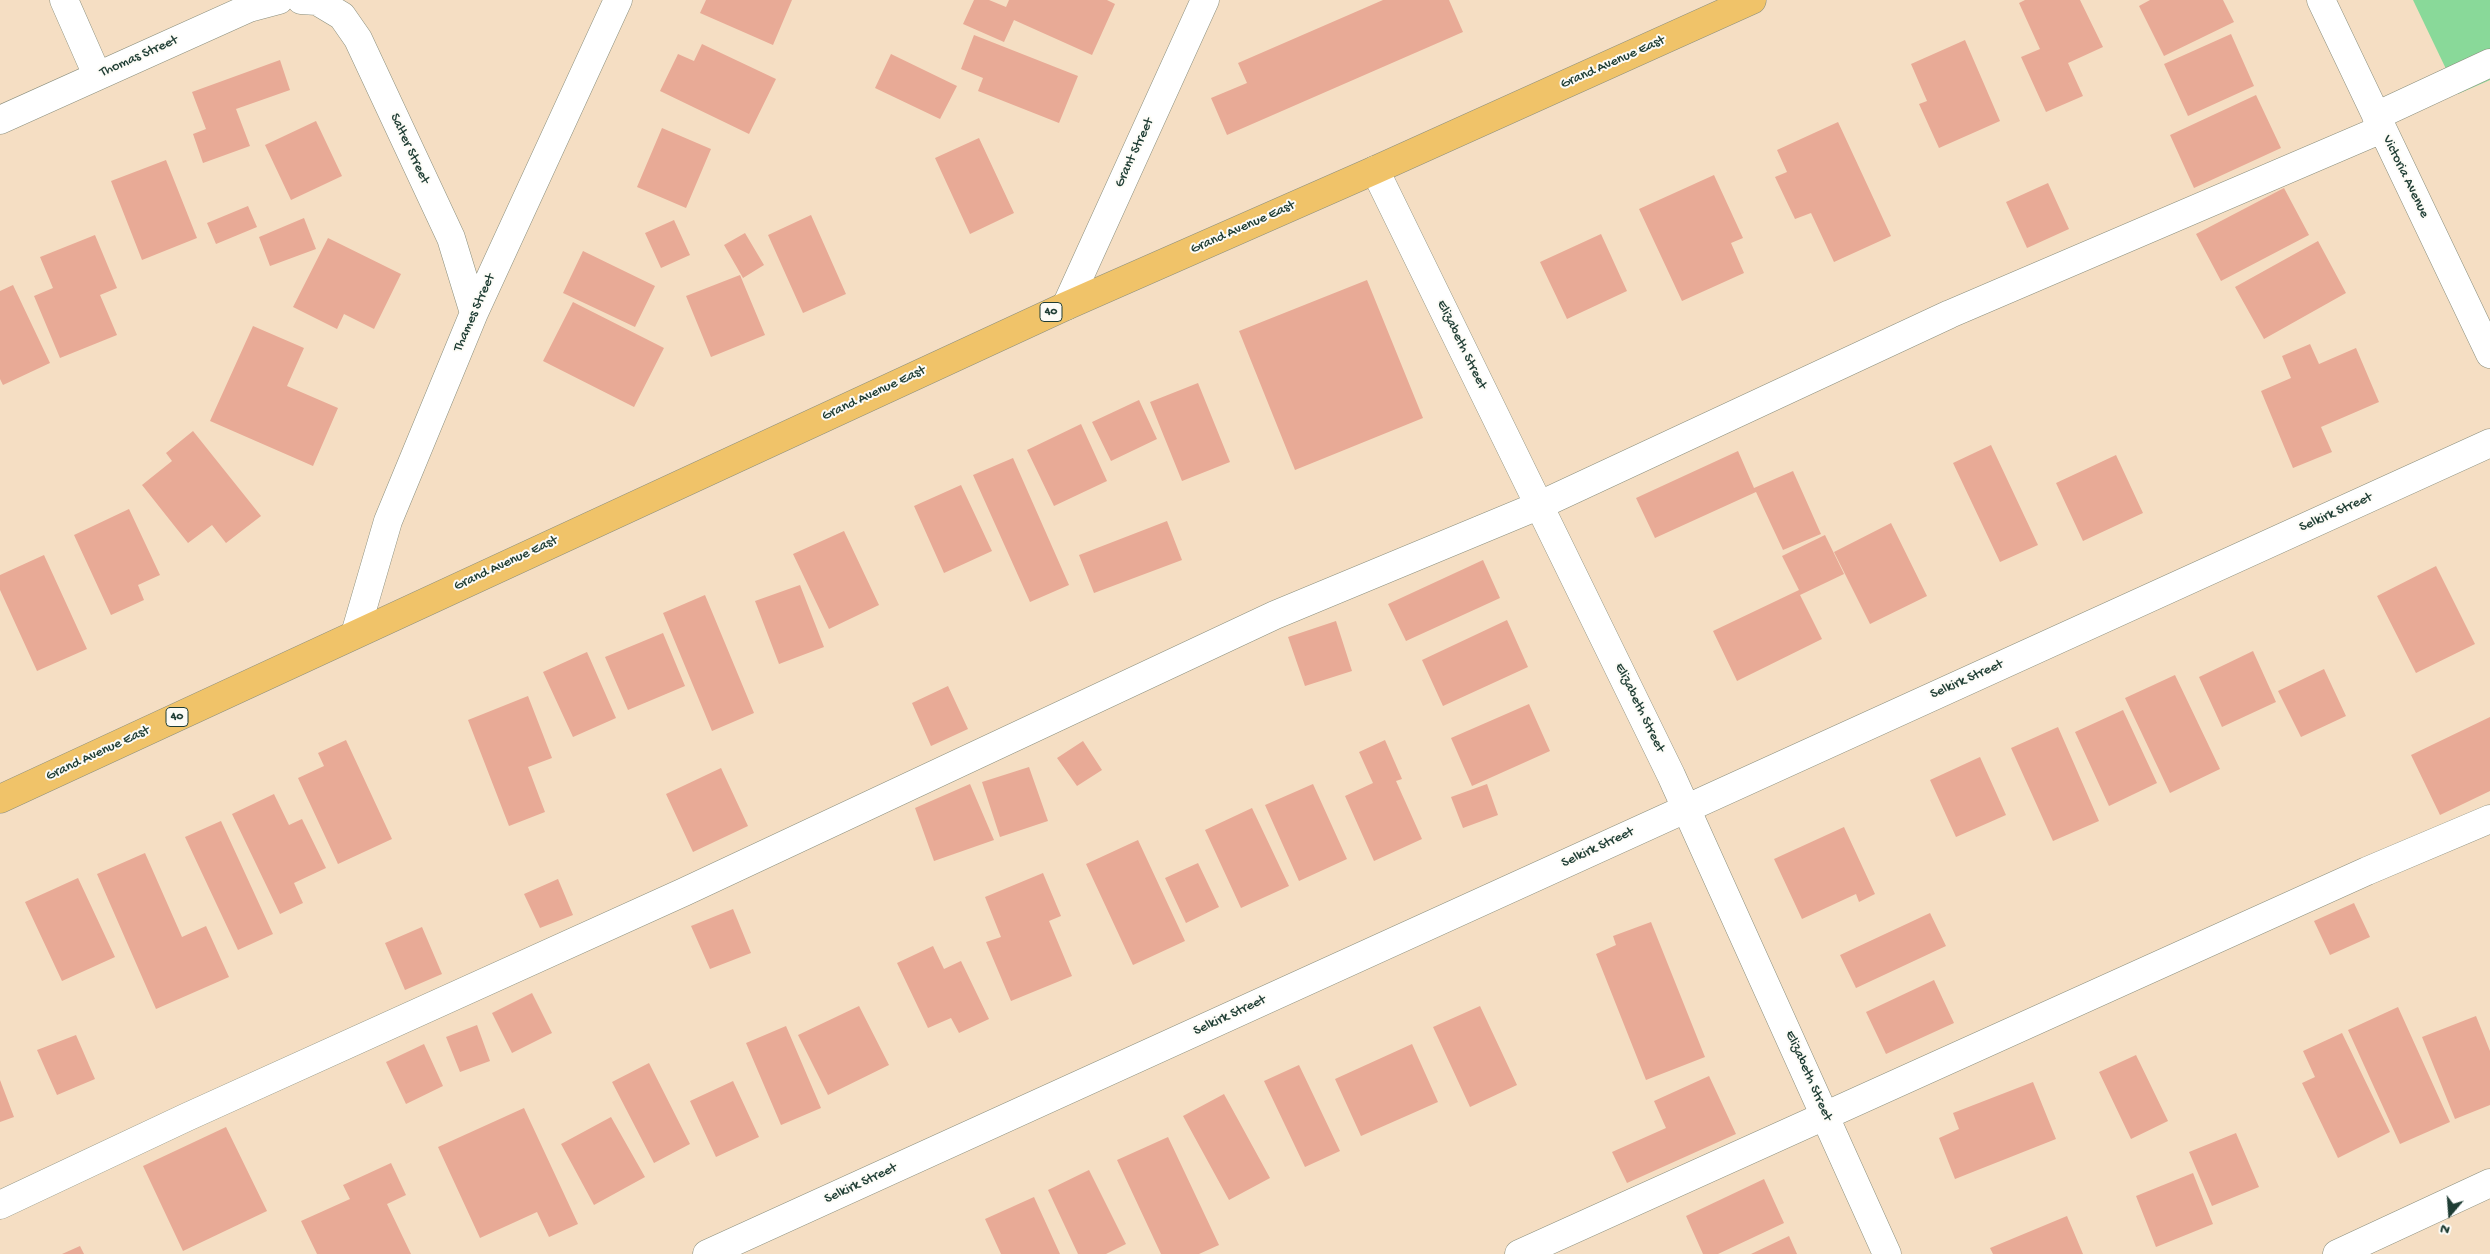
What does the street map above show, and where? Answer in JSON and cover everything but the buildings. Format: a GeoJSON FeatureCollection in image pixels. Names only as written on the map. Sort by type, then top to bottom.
{"type":"FeatureCollection","features":[{"type":"Feature","properties":{"kind":"main road","name":"Grand Avenue East"},"geometry":{"type":"LineString","coordinates":[[0,799],[1066,306],[1375,170],[1752,0]]}},
{"type":"Feature","properties":{"kind":"street"},"geometry":{"type":"LineString","coordinates":[[64,0],[97,75]]}},
{"type":"Feature","properties":{"kind":"street","name":"Thomas Street"},"geometry":{"type":"LineString","coordinates":[[0,120],[250,8],[279,0]]}},
{"type":"Feature","properties":{"kind":"street","name":"Salter Street"},"geometry":{"type":"LineString","coordinates":[[309,0],[342,16],[358,39],[451,238],[474,313]]}},
{"type":"Feature","properties":{"kind":"street","name":"Thames Street"},"geometry":{"type":"LineString","coordinates":[[355,634],[388,521],[474,313],[618,0]]}},
{"type":"Feature","properties":{"kind":"street","name":"Grant Street"},"geometry":{"type":"LineString","coordinates":[[1066,306],[1205,0]]}},
{"type":"Feature","properties":{"kind":"street","name":"Victoria Avenue"},"geometry":{"type":"LineString","coordinates":[[2321,0],[2490,354]]}},
{"type":"Feature","properties":{"kind":"street"},"geometry":{"type":"LineString","coordinates":[[0,1205],[187,1117],[684,892],[1275,615],[1540,505],[1950,314],[2379,123],[2490,63]]}},
{"type":"Feature","properties":{"kind":"street","name":"Elizabeth Street"},"geometry":{"type":"LineString","coordinates":[[1375,170],[1687,807],[1887,1254]]}},
{"type":"Feature","properties":{"kind":"street","name":"Selkirk Street"},"geometry":{"type":"LineString","coordinates":[[707,1254],[2490,443]]}},
{"type":"Feature","properties":{"kind":"street"},"geometry":{"type":"LineString","coordinates":[[1519,1254],[2367,871],[2490,820]]}},
{"type":"Feature","properties":{"kind":"street"},"geometry":{"type":"LineString","coordinates":[[2337,1254],[2490,1183]]}},
{"type":"Feature","properties":{"kind":"green space"},"geometry":{"type":"Polygon","coordinates":[[[2413,0],[2490,0],[2490,80],[2458,94],[2413,0]]]}}]}
